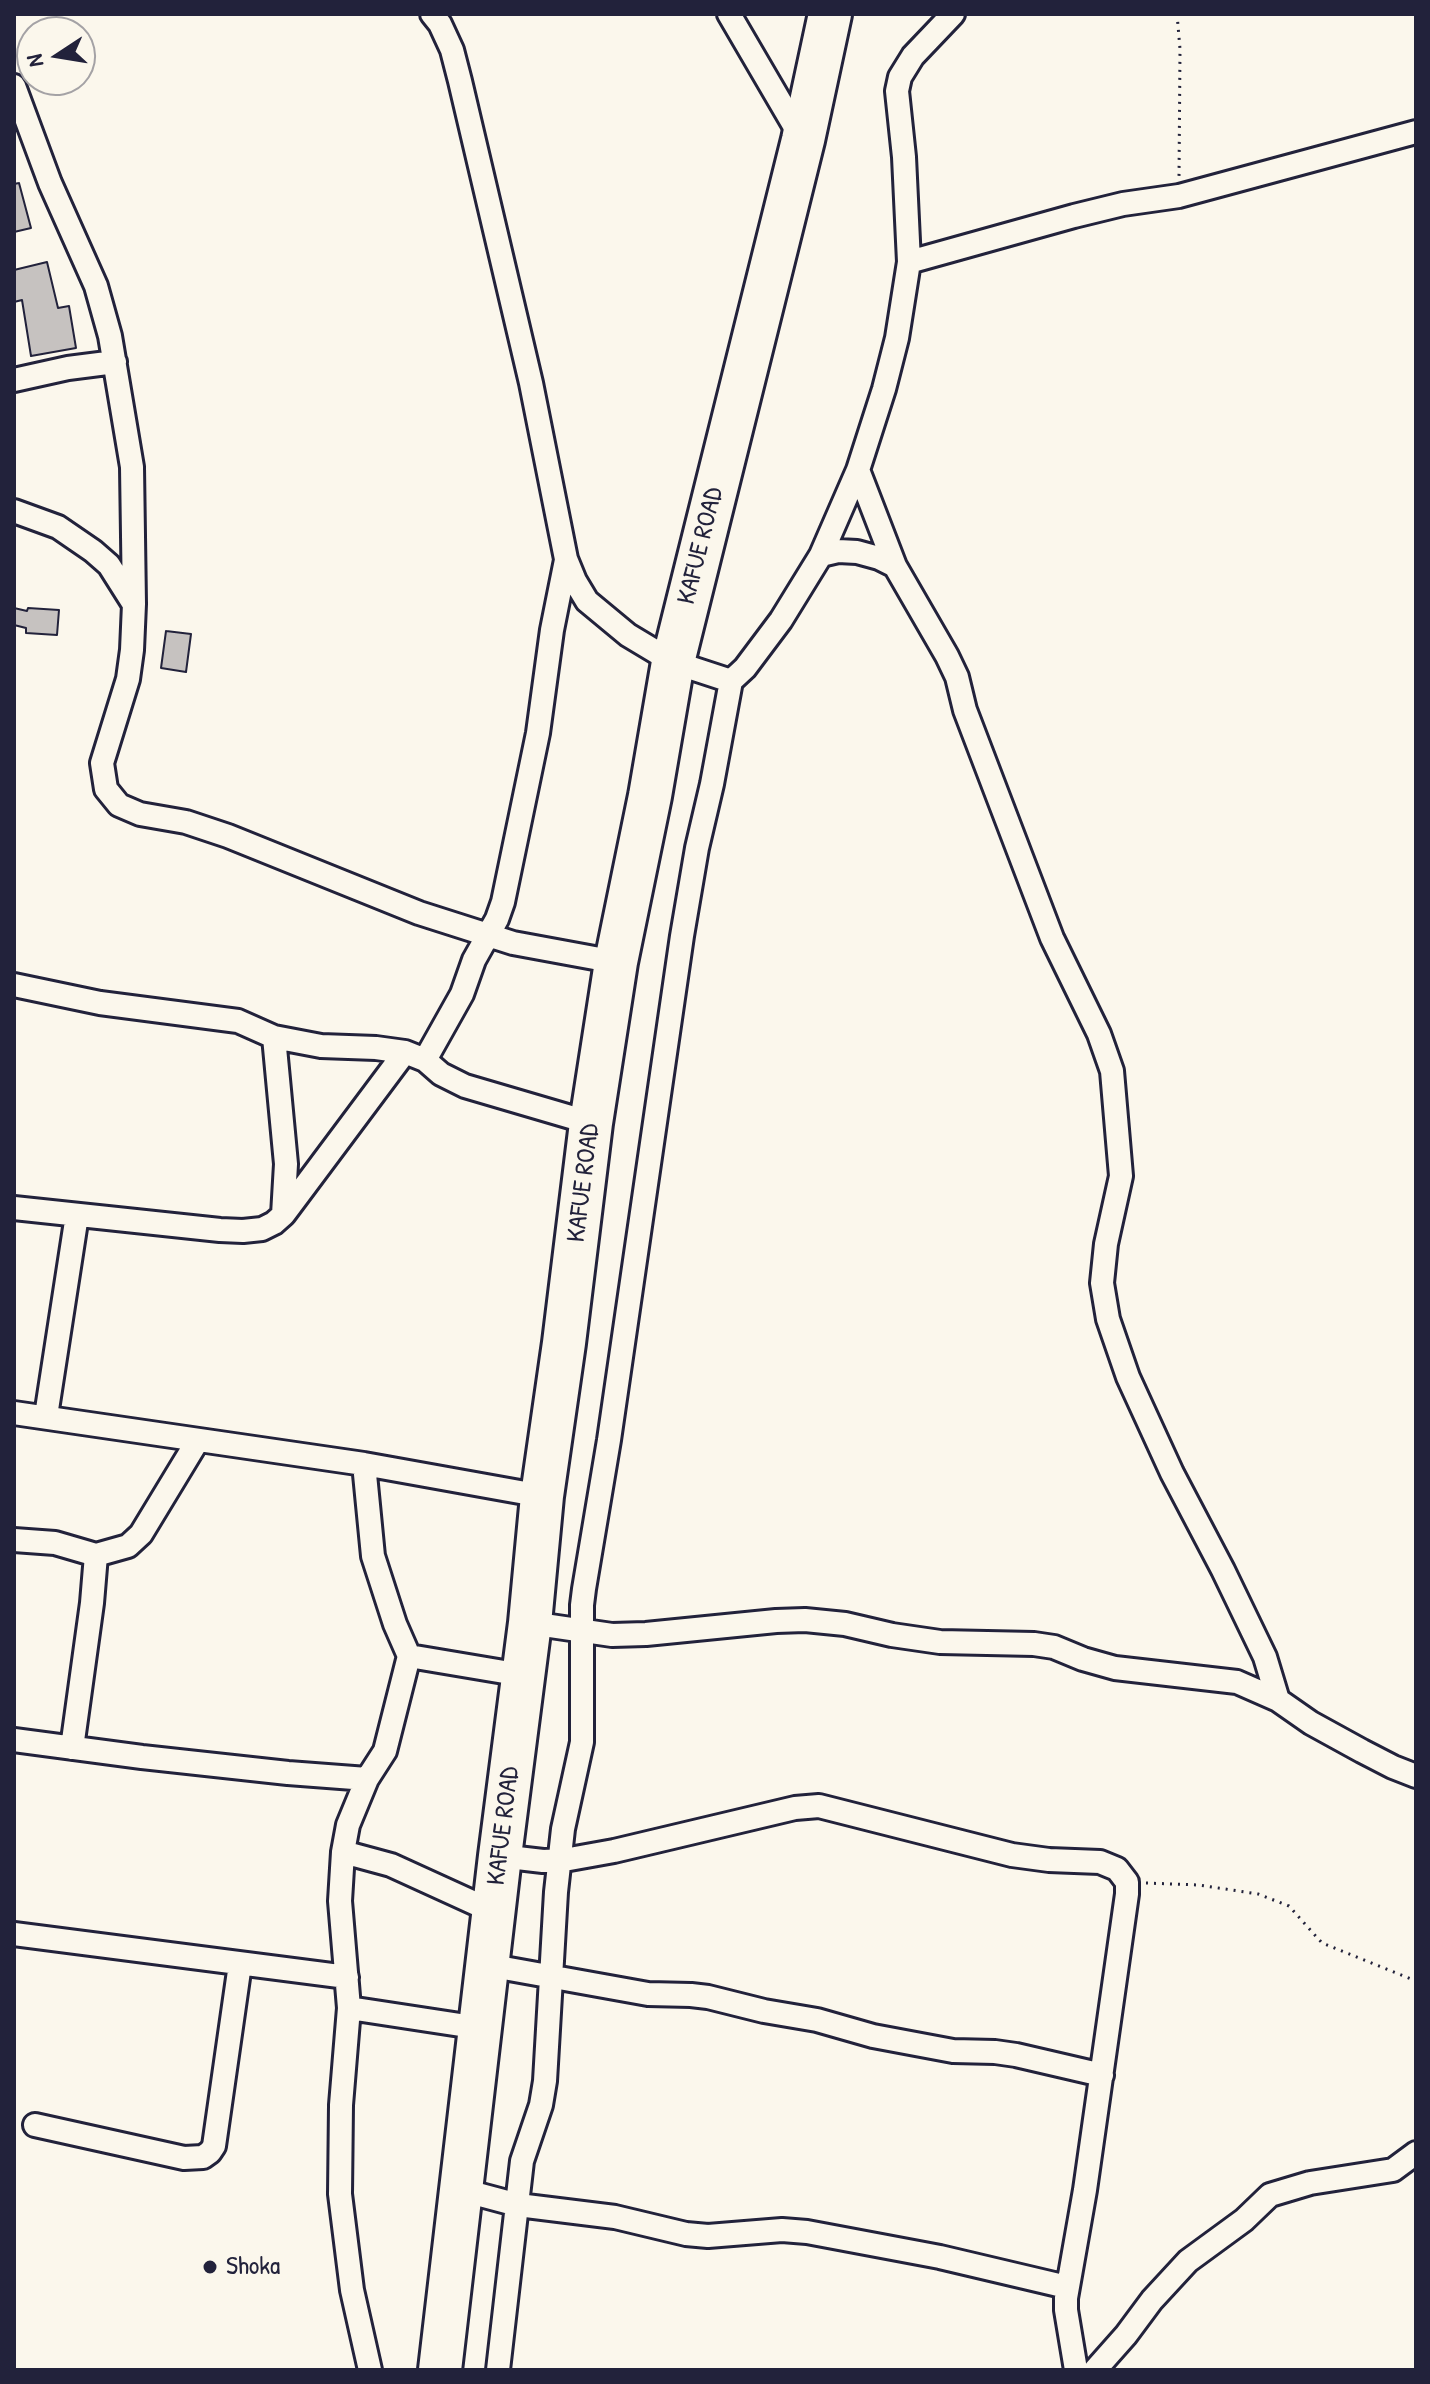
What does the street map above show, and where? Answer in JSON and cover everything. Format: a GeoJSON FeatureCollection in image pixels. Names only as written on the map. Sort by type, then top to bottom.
{"type":"FeatureCollection","features":[{"type":"Feature","properties":{"kind":"highway","name":"KAFUE ROAD"},"geometry":{"type":"LineString","coordinates":[[440,2370],[530,1623],[542,1496],[591,1123],[616,962],[650,796],[673,662],[803,140],[830,14]]}},
{"type":"Feature","properties":{"kind":"street"},"geometry":{"type":"LineString","coordinates":[[432,14],[452,50],[460,81],[531,383],[566,559],[575,581],[587,601],[628,635],[673,662],[731,681]]}},
{"type":"Feature","properties":{"kind":"street"},"geometry":{"type":"LineString","coordinates":[[729,14],[803,140]]}},
{"type":"Feature","properties":{"kind":"street"},"geometry":{"type":"LineString","coordinates":[[498,2370],[522,2161],[541,2105],[545,2081],[560,1861],[565,1818],[582,1742],[584,1589],[697,848],[731,681],[745,668],[781,620],[821,555],[858,470],[884,389],[897,338],[909,262],[897,91],[900,77],[913,56],[953,14]]}},
{"type":"Feature","properties":{"kind":"street"},"geometry":{"type":"LineString","coordinates":[[14,86],[50,183],[96,286],[115,362],[132,467],[134,604],[128,679],[102,763],[106,789],[119,805],[140,814],[186,822],[228,836],[419,913],[546,950],[616,962]]}},
{"type":"Feature","properties":{"kind":"street"},"geometry":{"type":"LineString","coordinates":[[909,262],[1123,204],[1179,196],[1416,132]]}},
{"type":"Feature","properties":{"kind":"street"},"geometry":{"type":"LineString","coordinates":[[14,380],[115,362]]}},
{"type":"Feature","properties":{"kind":"street"},"geometry":{"type":"LineString","coordinates":[[858,470],[895,566],[957,677],[965,710],[1052,938],[1106,1052],[1112,1071],[1121,1176],[1106,1244],[1102,1283],[1108,1319],[1128,1377],[1172,1473],[1265,1657],[1278,1700]]}},
{"type":"Feature","properties":{"kind":"street"},"geometry":{"type":"LineString","coordinates":[[14,511],[58,527],[93,551],[109,565],[134,604]]}},
{"type":"Feature","properties":{"kind":"street"},"geometry":{"type":"LineString","coordinates":[[821,555],[838,551],[857,552],[895,566]]}},
{"type":"Feature","properties":{"kind":"street"},"geometry":{"type":"LineString","coordinates":[[14,1208],[243,1231],[262,1229],[283,1215],[415,1056],[462,994],[474,960],[503,902],[530,775],[566,559]]}},
{"type":"Feature","properties":{"kind":"street"},"geometry":{"type":"LineString","coordinates":[[14,985],[61,997],[238,1021],[274,1037],[321,1046],[376,1048],[415,1056],[465,1086],[591,1123]]}},
{"type":"Feature","properties":{"kind":"street"},"geometry":{"type":"LineString","coordinates":[[274,1037],[285,1144],[283,1215]]}},
{"type":"Feature","properties":{"kind":"street"},"geometry":{"type":"LineString","coordinates":[[46,1416],[77,1215]]}},
{"type":"Feature","properties":{"kind":"street"},"geometry":{"type":"LineString","coordinates":[[14,1413],[364,1464],[542,1496]]}},
{"type":"Feature","properties":{"kind":"street"},"geometry":{"type":"LineString","coordinates":[[14,1540],[55,1543],[96,1555],[128,1546],[141,1534],[198,1440]]}},
{"type":"Feature","properties":{"kind":"street"},"geometry":{"type":"LineString","coordinates":[[364,1464],[373,1556],[409,1656],[385,1751],[367,1779],[348,1825],[340,1901],[349,2008],[341,2105],[340,2194],[352,2290],[370,2370]]}},
{"type":"Feature","properties":{"kind":"street"},"geometry":{"type":"LineString","coordinates":[[72,1748],[96,1555]]}},
{"type":"Feature","properties":{"kind":"street"},"geometry":{"type":"LineString","coordinates":[[530,1623],[612,1635],[805,1620],[845,1624],[940,1642],[1054,1647],[1115,1668],[1237,1682],[1278,1700],[1311,1723],[1416,1776]]}},
{"type":"Feature","properties":{"kind":"street"},"geometry":{"type":"LineString","coordinates":[[409,1656],[522,1675]]}},
{"type":"Feature","properties":{"kind":"street"},"geometry":{"type":"LineString","coordinates":[[14,1740],[259,1770],[367,1779]]}},
{"type":"Feature","properties":{"kind":"street"},"geometry":{"type":"LineString","coordinates":[[500,1856],[560,1861],[795,1808],[819,1806],[1012,1855],[1100,1862],[1117,1869],[1127,1882],[1127,1894],[1085,2190],[1067,2287],[1066,2310],[1076,2370]]}},
{"type":"Feature","properties":{"kind":"street"},"geometry":{"type":"LineString","coordinates":[[343,1852],[391,1865],[494,1912]]}},
{"type":"Feature","properties":{"kind":"street"},"geometry":{"type":"LineString","coordinates":[[14,1934],[347,1977]]}},
{"type":"Feature","properties":{"kind":"street"},"geometry":{"type":"LineString","coordinates":[[35,2125],[184,2158],[203,2157],[210,2152],[214,2146],[240,1964]]}},
{"type":"Feature","properties":{"kind":"street"},"geometry":{"type":"LineString","coordinates":[[487,1965],[648,1994],[708,1997],[817,2020],[873,2036],[953,2051],[1016,2055],[1102,2075]]}},
{"type":"Feature","properties":{"kind":"street"},"geometry":{"type":"LineString","coordinates":[[349,2008],[480,2028]]}},
{"type":"Feature","properties":{"kind":"street"},"geometry":{"type":"LineString","coordinates":[[1095,2370],[1188,2261],[1244,2220],[1270,2195],[1295,2186],[1393,2170],[1416,2153]]}},
{"type":"Feature","properties":{"kind":"street"},"geometry":{"type":"LineString","coordinates":[[462,2190],[518,2205],[615,2217],[697,2235],[782,2230],[807,2232],[940,2257],[1067,2287]]}},
{"type":"Feature","properties":{"kind":"path"},"geometry":{"type":"LineString","coordinates":[[1177,14],[1180,49],[1179,196]]}},
{"type":"Feature","properties":{"kind":"path"},"geometry":{"type":"LineString","coordinates":[[1127,1882],[1199,1885],[1258,1894],[1289,1906],[1322,1943],[1416,1981]]}},
{"type":"Feature","properties":{"kind":"building"},"geometry":{"type":"Polygon","coordinates":[[[19,183],[31,228],[14,232],[14,184],[19,183]]]}},
{"type":"Feature","properties":{"kind":"building"},"geometry":{"type":"Polygon","coordinates":[[[47,262],[58,308],[69,306],[76,348],[31,356],[22,300],[14,302],[14,270],[47,262]]]}},
{"type":"Feature","properties":{"kind":"building"},"geometry":{"type":"Polygon","coordinates":[[[14,608],[27,611],[28,608],[59,610],[57,635],[26,633],[26,628],[14,625],[14,608]]]}},
{"type":"Feature","properties":{"kind":"building"},"geometry":{"type":"Polygon","coordinates":[[[166,631],[191,634],[186,672],[161,668],[166,631]]]}},
{"type":"Feature","properties":{"kind":"place","name":"Shoka"},"geometry":{"type":"Point","coordinates":[210,2267]}}]}
